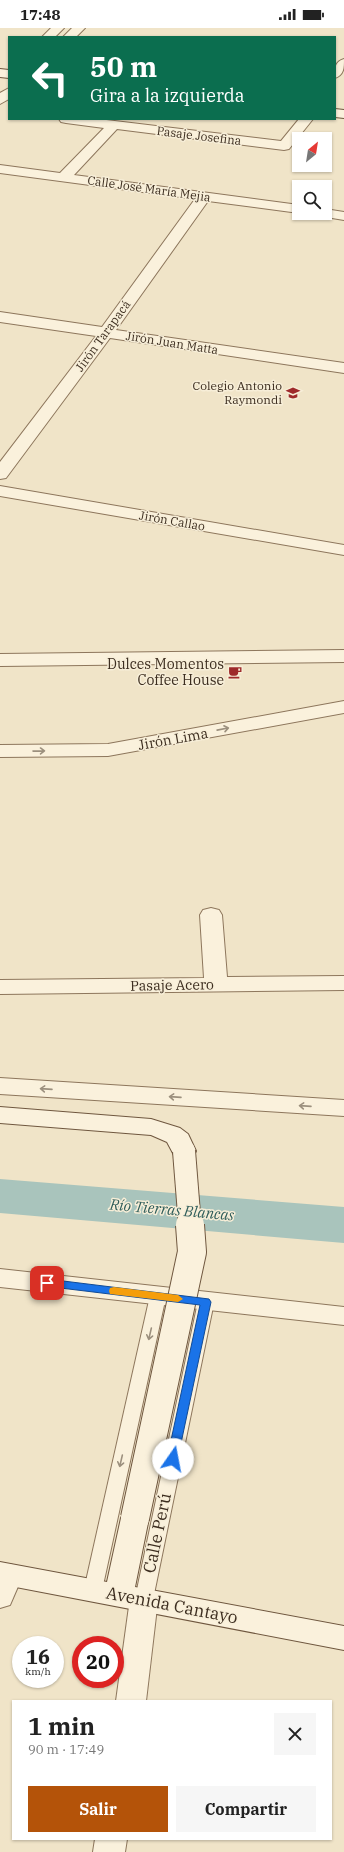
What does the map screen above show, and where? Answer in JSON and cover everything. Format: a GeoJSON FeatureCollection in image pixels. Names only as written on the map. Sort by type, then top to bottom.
{"type":"FeatureCollection","features":[{"type":"Feature","properties":{"kind":"street"},"geometry":{"type":"LineString","coordinates":[[49,36],[58,28]]}},
{"type":"Feature","properties":{"kind":"street"},"geometry":{"type":"LineString","coordinates":[[71,36],[79,28]]}},
{"type":"Feature","properties":{"kind":"street"},"geometry":{"type":"LineString","coordinates":[[0,63],[6,73]]}},
{"type":"Feature","properties":{"kind":"street"},"geometry":{"type":"LineString","coordinates":[[336,73],[344,63]]}},
{"type":"Feature","properties":{"kind":"street"},"geometry":{"type":"LineString","coordinates":[[2,108],[8,94]]}},
{"type":"Feature","properties":{"kind":"street","name":"Pasaje Josefina"},"geometry":{"type":"LineString","coordinates":[[74,120],[284,146],[305,120]]}},
{"type":"Feature","properties":{"kind":"street"},"geometry":{"type":"LineString","coordinates":[[64,177],[114,125]]}},
{"type":"Feature","properties":{"kind":"street","name":"Calle José María Mejia"},"geometry":{"type":"LineString","coordinates":[[0,169],[292,209]]}},
{"type":"Feature","properties":{"kind":"street","name":"Jirón Tarapacá"},"geometry":{"type":"LineString","coordinates":[[0,474],[106,333],[204,196]]}},
{"type":"Feature","properties":{"kind":"street"},"geometry":{"type":"LineString","coordinates":[[332,214],[344,216]]}},
{"type":"Feature","properties":{"kind":"street","name":"Jirón Juan Matta"},"geometry":{"type":"LineString","coordinates":[[0,317],[339,368]]}},
{"type":"Feature","properties":{"kind":"street"},"geometry":{"type":"LineString","coordinates":[[339,368],[344,353]]}},
{"type":"Feature","properties":{"kind":"street","name":"Jirón Callao"},"geometry":{"type":"LineString","coordinates":[[0,491],[344,550]]}},
{"type":"Feature","properties":{"kind":"street"},"geometry":{"type":"LineString","coordinates":[[0,660],[344,656]]}},
{"type":"Feature","properties":{"kind":"street","name":"Jirón Lima"},"geometry":{"type":"LineString","coordinates":[[0,751],[108,750],[344,707]]}},
{"type":"Feature","properties":{"kind":"street"},"geometry":{"type":"LineString","coordinates":[[211,914],[216,985]]}},
{"type":"Feature","properties":{"kind":"street","name":"Pasaje Acero"},"geometry":{"type":"LineString","coordinates":[[0,987],[344,983]]}},
{"type":"Feature","properties":{"kind":"street"},"geometry":{"type":"LineString","coordinates":[[0,1086],[344,1108]]}},
{"type":"Feature","properties":{"kind":"street"},"geometry":{"type":"LineString","coordinates":[[0,1115],[150,1126],[170,1131],[181,1140],[184,1151],[192,1252],[136,1518],[118,1595],[131,1700]]}},
{"type":"Feature","properties":{"kind":"street"},"geometry":{"type":"LineString","coordinates":[[0,1278],[206,1302],[344,1316]]}},
{"type":"Feature","properties":{"kind":"street","name":"Avenida Cantayo"},"geometry":{"type":"LineString","coordinates":[[3,1582],[118,1595],[344,1638]]}},
{"type":"Feature","properties":{"kind":"street"},"geometry":{"type":"LineString","coordinates":[[108,1852],[111,1840]]}},
{"type":"Feature","properties":{"kind":"lane"},"geometry":{"type":"LineString","coordinates":[[118,1595],[158,1296]]}},
{"type":"Feature","properties":{"kind":"lane","name":"Calle Perú"},"geometry":{"type":"LineString","coordinates":[[118,1595],[206,1302]]}},
{"type":"Feature","properties":{"kind":"waterway","name":"Río Tierras Blancas"},"geometry":{"type":"LineString","coordinates":[[0,1196],[344,1225]]}},
{"type":"Feature","properties":{"kind":"slow traffic"},"geometry":{"type":"LineString","coordinates":[[114,1291],[178,1299]]}},
{"type":"Feature","properties":{"kind":"place","name":"Colegio Antonio Raymondi"},"geometry":{"type":"Point","coordinates":[293,393]}},
{"type":"Feature","properties":{"kind":"place","name":"Dulces Momentos Coffee House"},"geometry":{"type":"Point","coordinates":[235,672]}},
{"type":"Feature","properties":{"kind":"route"},"geometry":{"type":"LineString","coordinates":[[47,1283],[206,1302],[173,1459]]}}]}
